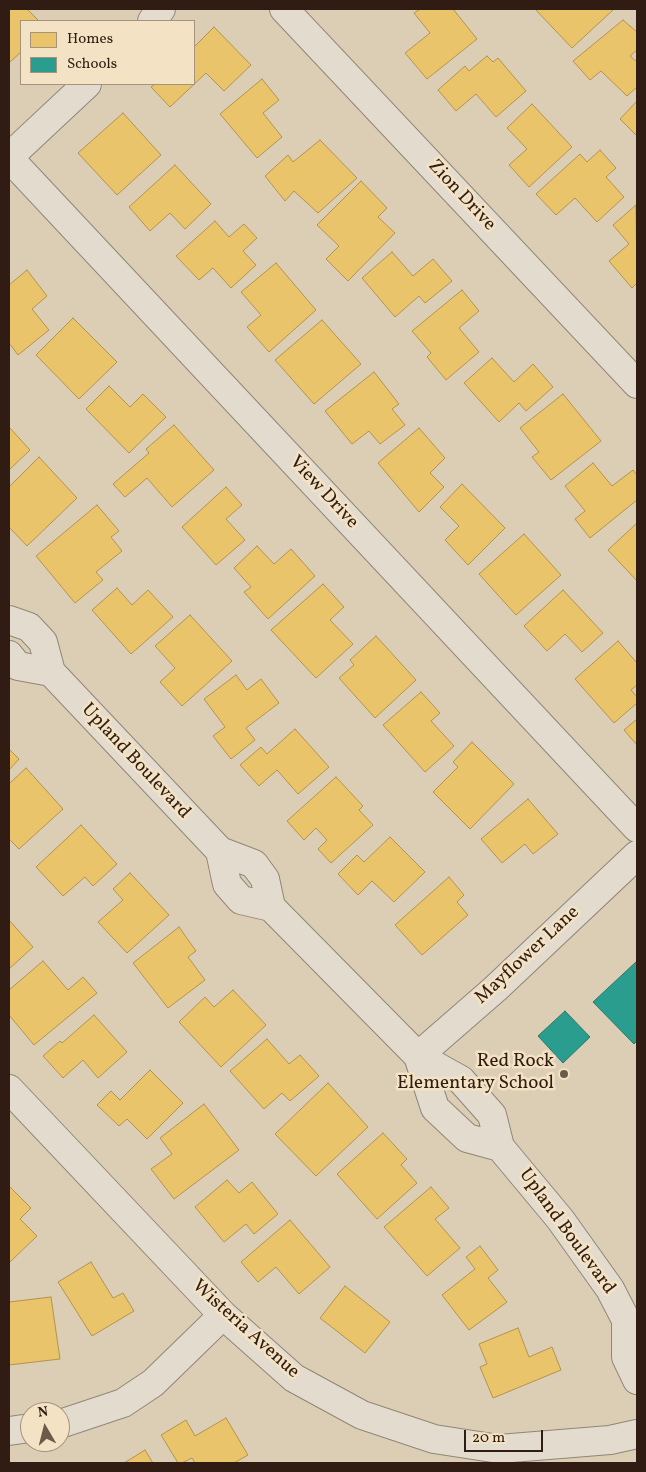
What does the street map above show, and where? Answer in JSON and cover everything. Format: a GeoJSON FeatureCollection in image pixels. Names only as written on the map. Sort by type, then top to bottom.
{"type":"FeatureCollection","features":[{"type":"Feature","properties":{"kind":"street"},"geometry":{"type":"LineString","coordinates":[[153,20],[161,9]]}},
{"type":"Feature","properties":{"kind":"street","name":"Zion Drive"},"geometry":{"type":"LineString","coordinates":[[284,9],[637,384]]}},
{"type":"Feature","properties":{"kind":"street"},"geometry":{"type":"LineString","coordinates":[[9,158],[86,85]]}},
{"type":"Feature","properties":{"kind":"street","name":"View Drive"},"geometry":{"type":"LineString","coordinates":[[9,158],[637,828]]}},
{"type":"Feature","properties":{"kind":"street","name":"Upland Boulevard"},"geometry":{"type":"LineString","coordinates":[[9,620],[30,627],[43,642],[51,672],[220,851],[227,884],[242,900],[271,907],[418,1056],[464,1082],[492,1115],[500,1148],[560,1219],[610,1289],[632,1324],[626,1357],[637,1380]]}},
{"type":"Feature","properties":{"kind":"street"},"geometry":{"type":"LineString","coordinates":[[9,655],[18,666],[51,672]]}},
{"type":"Feature","properties":{"kind":"street","name":"Mayflower Lane"},"geometry":{"type":"LineString","coordinates":[[418,1056],[495,989],[637,855]]}},
{"type":"Feature","properties":{"kind":"street","name":"Upland Boulevard"},"geometry":{"type":"LineString","coordinates":[[418,1056],[435,1108],[467,1138],[500,1148]]}},
{"type":"Feature","properties":{"kind":"street","name":"Wisteria Avenue"},"geometry":{"type":"LineString","coordinates":[[9,1089],[223,1315],[294,1378],[362,1415],[434,1439],[499,1449],[610,1440],[637,1434]]}},
{"type":"Feature","properties":{"kind":"street"},"geometry":{"type":"LineString","coordinates":[[70,1422],[123,1403],[153,1383],[223,1315]]}},
{"type":"Feature","properties":{"kind":"building: Homes"},"geometry":{"type":"Polygon","coordinates":[[[11,9],[27,9],[38,20],[20,20],[20,53],[9,63],[9,11],[11,9]]]}},
{"type":"Feature","properties":{"kind":"building: Homes"},"geometry":{"type":"Polygon","coordinates":[[[420,9],[453,9],[477,39],[427,79],[405,53],[430,33],[414,13],[420,9]]]}},
{"type":"Feature","properties":{"kind":"building: Homes"},"geometry":{"type":"Polygon","coordinates":[[[535,9],[614,9],[572,48],[535,9]]]}},
{"type":"Feature","properties":{"kind":"building: Homes"},"geometry":{"type":"Polygon","coordinates":[[[623,20],[637,32],[637,50],[630,56],[637,62],[637,87],[627,96],[601,71],[590,80],[573,61],[623,20]]]}},
{"type":"Feature","properties":{"kind":"building: Homes"},"geometry":{"type":"Polygon","coordinates":[[[214,27],[251,65],[224,91],[206,73],[195,83],[195,46],[214,27]]]}},
{"type":"Feature","properties":{"kind":"building: Homes"},"geometry":{"type":"Polygon","coordinates":[[[487,56],[493,62],[498,58],[526,91],[496,117],[476,94],[456,111],[438,90],[465,66],[469,71],[487,56]]]}},
{"type":"Feature","properties":{"kind":"building: Homes"},"geometry":{"type":"Polygon","coordinates":[[[262,79],[279,100],[263,113],[282,137],[257,158],[220,114],[262,79]]]}},
{"type":"Feature","properties":{"kind":"building: Homes"},"geometry":{"type":"Polygon","coordinates":[[[154,85],[193,85],[170,107],[151,87],[154,85]]]}},
{"type":"Feature","properties":{"kind":"building: Homes"},"geometry":{"type":"Polygon","coordinates":[[[637,101],[637,136],[620,119],[637,101]]]}},
{"type":"Feature","properties":{"kind":"building: Homes"},"geometry":{"type":"Polygon","coordinates":[[[532,104],[572,147],[529,187],[509,165],[527,149],[507,128],[532,104]]]}},
{"type":"Feature","properties":{"kind":"building: Homes"},"geometry":{"type":"Polygon","coordinates":[[[123,113],[161,155],[117,195],[78,153],[123,113]]]}},
{"type":"Feature","properties":{"kind":"building: Homes"},"geometry":{"type":"Polygon","coordinates":[[[320,140],[357,178],[318,213],[294,191],[285,201],[265,176],[288,155],[293,162],[320,140]]]}},
{"type":"Feature","properties":{"kind":"building: Homes"},"geometry":{"type":"Polygon","coordinates":[[[600,150],[616,168],[606,177],[624,197],[597,222],[575,198],[556,215],[536,194],[580,154],[587,162],[600,150]]]}},
{"type":"Feature","properties":{"kind":"building: Homes"},"geometry":{"type":"Polygon","coordinates":[[[175,165],[211,204],[185,229],[170,213],[150,231],[129,207],[175,165]]]}},
{"type":"Feature","properties":{"kind":"building: Homes"},"geometry":{"type":"Polygon","coordinates":[[[361,181],[387,208],[378,217],[395,233],[348,281],[326,259],[339,246],[317,225],[361,181]]]}},
{"type":"Feature","properties":{"kind":"building: Homes"},"geometry":{"type":"Polygon","coordinates":[[[636,205],[637,283],[632,288],[609,261],[629,244],[613,225],[636,205]]]}},
{"type":"Feature","properties":{"kind":"building: Homes"},"geometry":{"type":"Polygon","coordinates":[[[215,221],[229,237],[244,224],[257,238],[243,251],[256,265],[231,288],[213,268],[199,280],[176,256],[215,221]]]}},
{"type":"Feature","properties":{"kind":"building: Homes"},"geometry":{"type":"Polygon","coordinates":[[[392,252],[413,276],[433,259],[452,281],[425,303],[419,296],[395,317],[362,278],[392,252]]]}},
{"type":"Feature","properties":{"kind":"building: Homes"},"geometry":{"type":"Polygon","coordinates":[[[276,263],[316,310],[269,352],[247,327],[261,315],[241,292],[276,263]]]}},
{"type":"Feature","properties":{"kind":"building: Homes"},"geometry":{"type":"Polygon","coordinates":[[[27,270],[47,296],[32,309],[49,330],[18,355],[9,343],[9,285],[27,270]]]}},
{"type":"Feature","properties":{"kind":"building: Homes"},"geometry":{"type":"Polygon","coordinates":[[[462,290],[479,311],[459,328],[479,352],[446,380],[427,357],[431,353],[412,331],[462,290]]]}},
{"type":"Feature","properties":{"kind":"building: Homes"},"geometry":{"type":"Polygon","coordinates":[[[73,318],[117,362],[79,399],[36,355],[73,318]]]}},
{"type":"Feature","properties":{"kind":"building: Homes"},"geometry":{"type":"Polygon","coordinates":[[[322,320],[361,364],[314,404],[275,360],[322,320]]]}},
{"type":"Feature","properties":{"kind":"building: Homes"},"geometry":{"type":"Polygon","coordinates":[[[492,358],[514,382],[533,364],[553,387],[526,411],[519,403],[499,422],[464,383],[492,358]]]}},
{"type":"Feature","properties":{"kind":"building: Homes"},"geometry":{"type":"Polygon","coordinates":[[[374,372],[399,404],[392,409],[405,425],[380,444],[369,431],[352,444],[325,411],[374,372]]]}},
{"type":"Feature","properties":{"kind":"building: Homes"},"geometry":{"type":"Polygon","coordinates":[[[109,386],[130,407],[143,394],[166,417],[129,453],[86,409],[109,386]]]}},
{"type":"Feature","properties":{"kind":"building: Homes"},"geometry":{"type":"Polygon","coordinates":[[[563,394],[601,441],[551,480],[532,457],[539,452],[520,428],[563,394]]]}},
{"type":"Feature","properties":{"kind":"building: Homes"},"geometry":{"type":"Polygon","coordinates":[[[174,425],[214,470],[172,507],[147,478],[125,497],[113,484],[149,453],[146,449],[174,425]]]}},
{"type":"Feature","properties":{"kind":"building: Homes"},"geometry":{"type":"Polygon","coordinates":[[[9,427],[30,450],[9,470],[9,427]]]}},
{"type":"Feature","properties":{"kind":"building: Homes"},"geometry":{"type":"Polygon","coordinates":[[[419,428],[445,458],[430,473],[444,487],[419,512],[378,463],[419,428]]]}},
{"type":"Feature","properties":{"kind":"building: Homes"},"geometry":{"type":"Polygon","coordinates":[[[39,457],[77,498],[27,546],[9,527],[9,487],[39,457]]]}},
{"type":"Feature","properties":{"kind":"building: Homes"},"geometry":{"type":"Polygon","coordinates":[[[593,463],[612,486],[633,470],[637,475],[637,500],[590,538],[575,519],[585,511],[565,486],[593,463]]]}},
{"type":"Feature","properties":{"kind":"building: Homes"},"geometry":{"type":"Polygon","coordinates":[[[462,484],[505,528],[468,565],[445,540],[459,526],[440,507],[462,484]]]}},
{"type":"Feature","properties":{"kind":"building: Homes"},"geometry":{"type":"Polygon","coordinates":[[[226,487],[242,505],[226,519],[245,540],[216,565],[182,527],[226,487]]]}},
{"type":"Feature","properties":{"kind":"building: Homes"},"geometry":{"type":"Polygon","coordinates":[[[97,505],[119,531],[111,537],[122,551],[96,572],[103,580],[75,603],[36,556],[97,505]]]}},
{"type":"Feature","properties":{"kind":"building: Homes"},"geometry":{"type":"Polygon","coordinates":[[[637,523],[637,581],[608,550],[637,523]]]}},
{"type":"Feature","properties":{"kind":"building: Homes"},"geometry":{"type":"Polygon","coordinates":[[[524,534],[561,575],[516,615],[479,574],[524,534]]]}},
{"type":"Feature","properties":{"kind":"building: Homes"},"geometry":{"type":"Polygon","coordinates":[[[257,546],[274,564],[291,549],[315,576],[268,619],[244,592],[251,587],[234,568],[257,546]]]}},
{"type":"Feature","properties":{"kind":"building: Homes"},"geometry":{"type":"Polygon","coordinates":[[[323,584],[344,607],[330,620],[353,644],[316,678],[271,630],[323,584]]]}},
{"type":"Feature","properties":{"kind":"building: Homes"},"geometry":{"type":"Polygon","coordinates":[[[117,588],[132,605],[148,590],[173,617],[131,654],[92,610],[117,588]]]}},
{"type":"Feature","properties":{"kind":"building: Homes"},"geometry":{"type":"Polygon","coordinates":[[[563,590],[603,633],[582,652],[565,634],[547,651],[524,626],[563,590]]]}},
{"type":"Feature","properties":{"kind":"building: Homes"},"geometry":{"type":"Polygon","coordinates":[[[190,615],[232,661],[182,706],[160,682],[175,668],[155,646],[190,615]]]}},
{"type":"Feature","properties":{"kind":"building: Homes"},"geometry":{"type":"Polygon","coordinates":[[[376,636],[416,680],[375,718],[339,678],[354,665],[350,660],[376,636]]]}},
{"type":"Feature","properties":{"kind":"building: Homes"},"geometry":{"type":"Polygon","coordinates":[[[618,641],[637,663],[637,685],[631,690],[637,697],[637,703],[614,723],[575,679],[618,641]]]}},
{"type":"Feature","properties":{"kind":"building: Homes"},"geometry":{"type":"Polygon","coordinates":[[[236,675],[247,690],[261,679],[279,703],[246,728],[255,740],[231,759],[213,736],[225,727],[204,699],[236,675]]]}},
{"type":"Feature","properties":{"kind":"building: Homes"},"geometry":{"type":"Polygon","coordinates":[[[421,692],[440,713],[431,721],[454,746],[425,772],[383,725],[421,692]]]}},
{"type":"Feature","properties":{"kind":"building: Homes"},"geometry":{"type":"Polygon","coordinates":[[[637,719],[637,745],[624,730],[637,719]]]}},
{"type":"Feature","properties":{"kind":"building: Homes"},"geometry":{"type":"Polygon","coordinates":[[[295,729],[329,767],[298,794],[277,770],[259,786],[240,765],[261,747],[267,754],[295,729]]]}},
{"type":"Feature","properties":{"kind":"building: Homes"},"geometry":{"type":"Polygon","coordinates":[[[472,742],[514,784],[470,829],[433,792],[458,767],[453,762],[472,742]]]}},
{"type":"Feature","properties":{"kind":"building: Homes"},"geometry":{"type":"Polygon","coordinates":[[[9,749],[19,759],[9,770],[9,749]]]}},
{"type":"Feature","properties":{"kind":"building: Homes"},"geometry":{"type":"Polygon","coordinates":[[[26,768],[63,809],[19,849],[9,839],[9,784],[26,768]]]}},
{"type":"Feature","properties":{"kind":"building: Homes"},"geometry":{"type":"Polygon","coordinates":[[[336,777],[363,806],[359,810],[373,825],[331,863],[318,849],[327,840],[316,828],[304,840],[287,821],[336,777]]]}},
{"type":"Feature","properties":{"kind":"building: Homes"},"geometry":{"type":"Polygon","coordinates":[[[528,799],[558,834],[533,854],[525,844],[502,863],[481,839],[528,799]]]}},
{"type":"Feature","properties":{"kind":"building: Homes"},"geometry":{"type":"Polygon","coordinates":[[[81,825],[117,864],[93,886],[85,877],[63,896],[36,867],[81,825]]]}},
{"type":"Feature","properties":{"kind":"building: Homes"},"geometry":{"type":"Polygon","coordinates":[[[390,837],[425,872],[394,902],[372,881],[358,895],[338,874],[357,855],[364,862],[390,837]]]}},
{"type":"Feature","properties":{"kind":"building: Homes"},"geometry":{"type":"Polygon","coordinates":[[[130,873],[169,915],[127,953],[98,922],[123,900],[113,889],[130,873]]]}},
{"type":"Feature","properties":{"kind":"building: Homes"},"geometry":{"type":"Polygon","coordinates":[[[449,877],[464,895],[457,902],[468,915],[422,955],[395,925],[449,877]]]}},
{"type":"Feature","properties":{"kind":"building: Homes"},"geometry":{"type":"Polygon","coordinates":[[[9,920],[33,947],[9,969],[9,920]]]}},
{"type":"Feature","properties":{"kind":"building: Homes"},"geometry":{"type":"Polygon","coordinates":[[[179,927],[196,951],[188,957],[205,980],[168,1008],[133,963],[179,927]]]}},
{"type":"Feature","properties":{"kind":"building: Homes"},"geometry":{"type":"Polygon","coordinates":[[[43,961],[68,990],[83,977],[97,993],[34,1045],[9,1015],[9,990],[43,961]]]}},
{"type":"Feature","properties":{"kind":"building: Homes"},"geometry":{"type":"Polygon","coordinates":[[[233,990],[266,1025],[221,1067],[179,1022],[205,997],[214,1007],[233,990]]]}},
{"type":"Feature","properties":{"kind":"building: Homes"},"geometry":{"type":"Polygon","coordinates":[[[94,1015],[127,1052],[98,1078],[83,1060],[63,1078],[43,1056],[60,1041],[62,1043],[94,1015]]]}},
{"type":"Feature","properties":{"kind":"building: Homes"},"geometry":{"type":"Polygon","coordinates":[[[267,1039],[289,1064],[300,1055],[319,1076],[290,1101],[282,1093],[264,1109],[230,1071],[267,1039]]]}},
{"type":"Feature","properties":{"kind":"building: Homes"},"geometry":{"type":"Polygon","coordinates":[[[150,1070],[183,1103],[147,1139],[127,1119],[119,1126],[97,1105],[111,1091],[120,1100],[150,1070]]]}},
{"type":"Feature","properties":{"kind":"building: Homes"},"geometry":{"type":"Polygon","coordinates":[[[328,1083],[368,1127],[316,1176],[275,1134],[328,1083]]]}},
{"type":"Feature","properties":{"kind":"building: Homes"},"geometry":{"type":"Polygon","coordinates":[[[204,1104],[239,1150],[174,1199],[151,1169],[172,1154],[160,1138],[204,1104]]]}},
{"type":"Feature","properties":{"kind":"building: Homes"},"geometry":{"type":"Polygon","coordinates":[[[383,1133],[407,1159],[401,1165],[417,1183],[377,1219],[337,1174],[383,1133]]]}},
{"type":"Feature","properties":{"kind":"building: Homes"},"geometry":{"type":"Polygon","coordinates":[[[227,1180],[239,1193],[252,1182],[278,1214],[254,1234],[246,1224],[224,1242],[195,1207],[227,1180]]]}},
{"type":"Feature","properties":{"kind":"building: Homes"},"geometry":{"type":"Polygon","coordinates":[[[9,1186],[31,1208],[20,1219],[37,1236],[9,1263],[9,1186]]]}},
{"type":"Feature","properties":{"kind":"building: Homes"},"geometry":{"type":"Polygon","coordinates":[[[431,1187],[449,1208],[435,1219],[460,1248],[427,1276],[384,1227],[431,1187]]]}},
{"type":"Feature","properties":{"kind":"building: Homes"},"geometry":{"type":"Polygon","coordinates":[[[290,1220],[330,1267],[299,1294],[276,1267],[258,1282],[241,1262],[290,1220]]]}},
{"type":"Feature","properties":{"kind":"building: Homes"},"geometry":{"type":"Polygon","coordinates":[[[480,1246],[498,1270],[488,1278],[507,1302],[469,1330],[442,1295],[475,1269],[466,1257],[480,1246]]]}},
{"type":"Feature","properties":{"kind":"building: Homes"},"geometry":{"type":"Polygon","coordinates":[[[91,1262],[113,1298],[123,1293],[134,1311],[92,1336],[58,1282],[91,1262]]]}},
{"type":"Feature","properties":{"kind":"building: Homes"},"geometry":{"type":"Polygon","coordinates":[[[345,1286],[390,1322],[365,1353],[320,1318],[345,1286]]]}},
{"type":"Feature","properties":{"kind":"building: Homes"},"geometry":{"type":"Polygon","coordinates":[[[51,1297],[60,1359],[9,1365],[9,1302],[51,1297]]]}},
{"type":"Feature","properties":{"kind":"building: Homes"},"geometry":{"type":"Polygon","coordinates":[[[518,1328],[529,1357],[552,1347],[561,1370],[493,1398],[480,1367],[487,1364],[479,1344],[518,1328]]]}},
{"type":"Feature","properties":{"kind":"building: Homes"},"geometry":{"type":"Polygon","coordinates":[[[226,1418],[248,1455],[234,1463],[195,1463],[192,1458],[178,1463],[161,1435],[186,1420],[195,1436],[226,1418]]]}},
{"type":"Feature","properties":{"kind":"building: Homes"},"geometry":{"type":"Polygon","coordinates":[[[145,1450],[153,1463],[124,1463],[145,1450]]]}},
{"type":"Feature","properties":{"kind":"building: Schools"},"geometry":{"type":"Polygon","coordinates":[[[637,961],[637,1041],[634,1044],[593,1002],[637,961]]]}},
{"type":"Feature","properties":{"kind":"building: Schools"},"geometry":{"type":"Polygon","coordinates":[[[565,1011],[590,1037],[563,1063],[538,1036],[565,1011]]]}},
{"type":"Feature","properties":{"kind":"place","name":"Red Rock Elementary School"},"geometry":{"type":"Point","coordinates":[564,1074]}}]}
